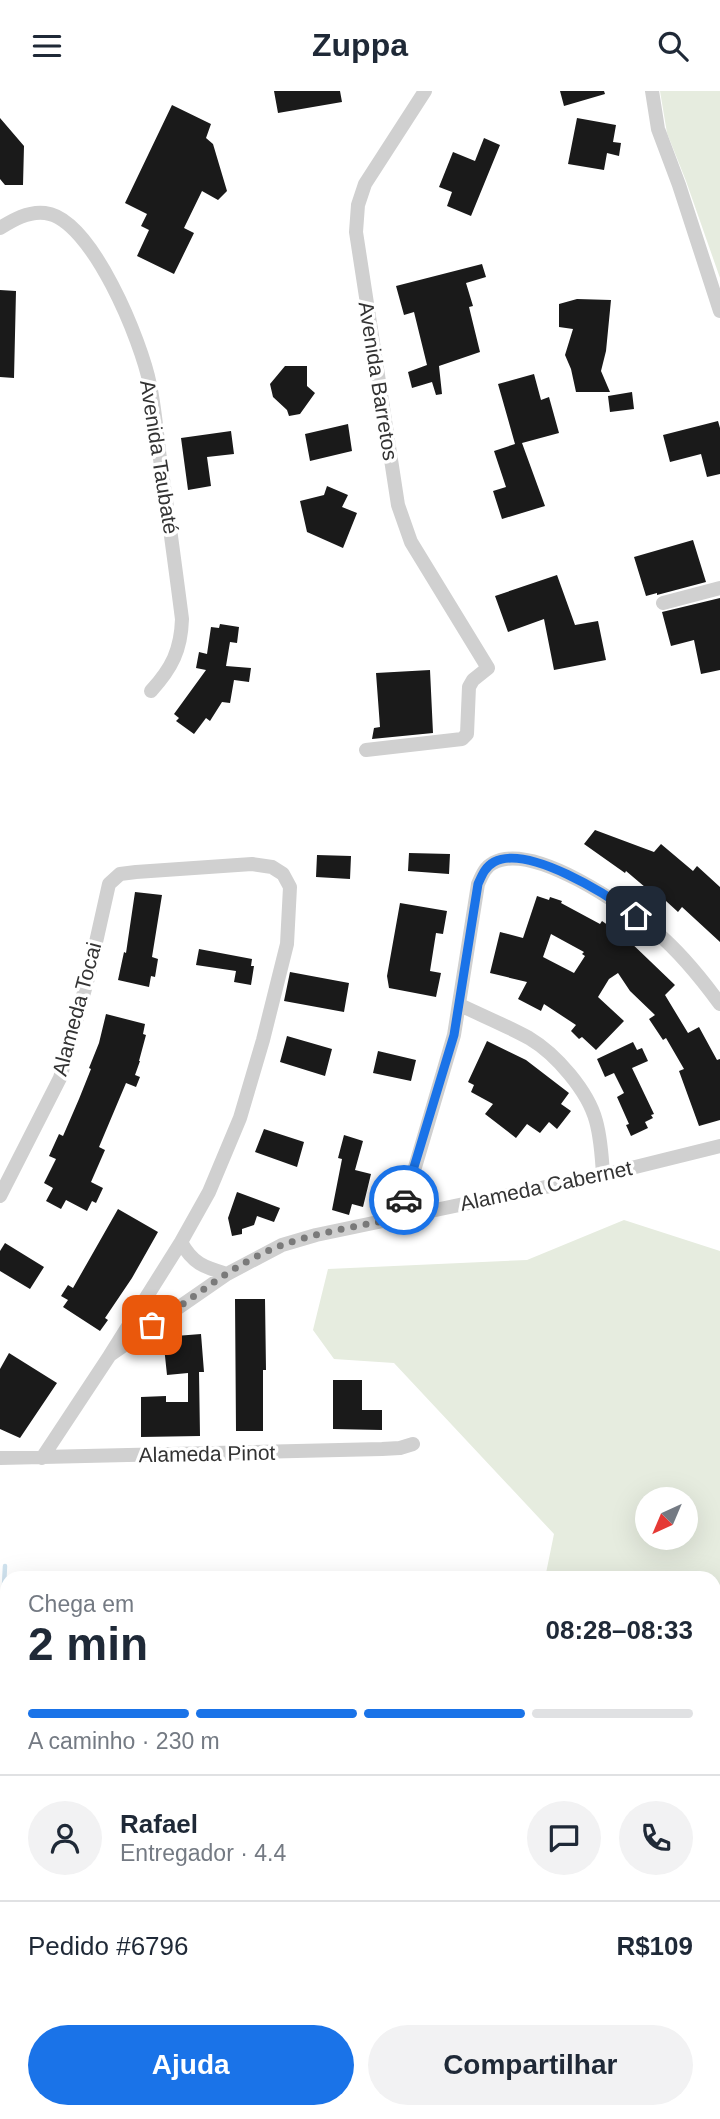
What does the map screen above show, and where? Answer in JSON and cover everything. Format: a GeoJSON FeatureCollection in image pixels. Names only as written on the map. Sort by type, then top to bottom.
{"type":"FeatureCollection","features":[{"type":"Feature","properties":{"kind":"street","name":"Avenida Barretos"},"geometry":{"type":"LineString","coordinates":[[366,750],[462,739],[467,734],[469,687],[488,665],[411,542],[398,505],[356,232],[358,205],[365,184],[425,91]]}},
{"type":"Feature","properties":{"kind":"street"},"geometry":{"type":"LineString","coordinates":[[652,91],[659,129],[680,185],[720,311]]}},
{"type":"Feature","properties":{"kind":"street","name":"Avenida Taubaté"},"geometry":{"type":"LineString","coordinates":[[0,228],[24,215],[44,213],[62,218],[85,241],[101,264],[128,319],[150,383],[182,619],[182,637],[176,656],[167,673],[151,691]]}},
{"type":"Feature","properties":{"kind":"street"},"geometry":{"type":"LineString","coordinates":[[663,603],[720,588]]}},
{"type":"Feature","properties":{"kind":"street"},"geometry":{"type":"LineString","coordinates":[[398,1218],[454,1035],[478,884],[484,871],[492,863],[504,859],[524,859],[563,872],[615,900],[657,933],[699,974],[720,1004]]}},
{"type":"Feature","properties":{"kind":"street","name":"Alameda Tocai"},"geometry":{"type":"LineString","coordinates":[[0,1196],[60,1078],[88,978],[109,884],[120,874],[136,871],[253,864],[272,867],[283,874],[290,887],[287,944],[240,1118],[209,1192],[181,1243]]}},
{"type":"Feature","properties":{"kind":"street"},"geometry":{"type":"LineString","coordinates":[[460,1005],[531,1039],[558,1062],[582,1091],[596,1119],[602,1146],[603,1175]]}},
{"type":"Feature","properties":{"kind":"street","name":"Alameda Cabernet"},"geometry":{"type":"LineString","coordinates":[[42,1458],[110,1355],[227,1274],[258,1256],[282,1245],[316,1235],[603,1175],[720,1146]]}},
{"type":"Feature","properties":{"kind":"street"},"geometry":{"type":"LineString","coordinates":[[413,1174],[435,1210]]}},
{"type":"Feature","properties":{"kind":"street"},"geometry":{"type":"LineString","coordinates":[[110,1355],[181,1243],[187,1254],[197,1263],[227,1274]]}},
{"type":"Feature","properties":{"kind":"street","name":"Alameda Pinot"},"geometry":{"type":"LineString","coordinates":[[0,1458],[382,1449],[412,1444]]}},
{"type":"Feature","properties":{"kind":"shaded area"},"geometry":{"type":"Polygon","coordinates":[[[660,91],[720,91],[720,278],[667,133],[660,91]]]}},
{"type":"Feature","properties":{"kind":"shaded area"},"geometry":{"type":"Polygon","coordinates":[[[624,1220],[720,1251],[720,1571],[546,1571],[554,1534],[394,1363],[334,1359],[313,1330],[328,1269],[527,1260],[624,1220]]]}},
{"type":"Feature","properties":{"kind":"building"},"geometry":{"type":"Polygon","coordinates":[[[274,91],[340,91],[342,102],[278,113],[274,91]]]}},
{"type":"Feature","properties":{"kind":"building"},"geometry":{"type":"Polygon","coordinates":[[[560,91],[604,91],[605,94],[564,106],[560,91]]]}},
{"type":"Feature","properties":{"kind":"building"},"geometry":{"type":"Polygon","coordinates":[[[172,105],[211,124],[206,138],[213,144],[227,191],[218,200],[202,191],[184,228],[194,233],[174,274],[137,256],[149,230],[141,226],[147,214],[125,203],[172,105]]]}},
{"type":"Feature","properties":{"kind":"building"},"geometry":{"type":"Polygon","coordinates":[[[0,118],[24,146],[23,185],[5,185],[0,179],[0,118]]]}},
{"type":"Feature","properties":{"kind":"building"},"geometry":{"type":"Polygon","coordinates":[[[577,118],[616,125],[613,142],[621,143],[619,156],[607,153],[604,170],[568,164],[577,118]]]}},
{"type":"Feature","properties":{"kind":"building"},"geometry":{"type":"Polygon","coordinates":[[[484,138],[500,145],[471,216],[447,206],[452,192],[439,187],[453,152],[475,161],[484,138]]]}},
{"type":"Feature","properties":{"kind":"building"},"geometry":{"type":"Polygon","coordinates":[[[482,264],[486,277],[466,283],[473,306],[469,307],[480,352],[439,366],[442,394],[436,395],[432,382],[412,388],[408,372],[427,365],[414,312],[404,315],[396,286],[482,264]]]}},
{"type":"Feature","properties":{"kind":"building"},"geometry":{"type":"Polygon","coordinates":[[[0,290],[16,291],[14,378],[0,377],[0,290]]]}},
{"type":"Feature","properties":{"kind":"building"},"geometry":{"type":"Polygon","coordinates":[[[577,299],[611,300],[606,351],[601,371],[610,392],[576,392],[565,355],[573,329],[559,327],[559,304],[577,299]]]}},
{"type":"Feature","properties":{"kind":"building"},"geometry":{"type":"Polygon","coordinates":[[[285,366],[307,366],[307,386],[315,393],[300,414],[289,416],[287,410],[273,397],[270,384],[285,366]]]}},
{"type":"Feature","properties":{"kind":"building"},"geometry":{"type":"Polygon","coordinates":[[[534,374],[541,400],[549,397],[559,433],[522,443],[545,506],[502,519],[493,491],[506,487],[494,451],[515,444],[498,384],[534,374]]]}},
{"type":"Feature","properties":{"kind":"building"},"geometry":{"type":"Polygon","coordinates":[[[632,392],[634,409],[610,412],[608,396],[632,392]]]}},
{"type":"Feature","properties":{"kind":"building"},"geometry":{"type":"Polygon","coordinates":[[[718,421],[720,474],[707,477],[701,454],[670,462],[663,435],[718,421]]]}},
{"type":"Feature","properties":{"kind":"building"},"geometry":{"type":"Polygon","coordinates":[[[348,424],[352,451],[310,461],[305,434],[348,424]]]}},
{"type":"Feature","properties":{"kind":"building"},"geometry":{"type":"Polygon","coordinates":[[[231,431],[234,454],[207,457],[211,486],[188,490],[181,438],[231,431]]]}},
{"type":"Feature","properties":{"kind":"building"},"geometry":{"type":"Polygon","coordinates":[[[327,486],[348,495],[342,507],[357,513],[343,548],[307,532],[300,501],[324,495],[327,486]]]}},
{"type":"Feature","properties":{"kind":"building"},"geometry":{"type":"Polygon","coordinates":[[[693,540],[706,582],[646,596],[634,557],[693,540]]]}},
{"type":"Feature","properties":{"kind":"building"},"geometry":{"type":"Polygon","coordinates":[[[557,575],[575,625],[598,621],[606,660],[554,670],[544,619],[508,632],[495,596],[557,575]]]}},
{"type":"Feature","properties":{"kind":"building"},"geometry":{"type":"Polygon","coordinates":[[[720,598],[720,670],[701,674],[694,640],[671,646],[662,612],[720,598]]]}},
{"type":"Feature","properties":{"kind":"building"},"geometry":{"type":"Polygon","coordinates":[[[220,624],[239,627],[237,643],[230,642],[226,666],[251,668],[249,682],[234,680],[230,703],[222,702],[210,721],[206,718],[194,734],[176,721],[179,718],[174,714],[206,670],[196,668],[199,652],[207,654],[211,627],[219,628],[220,624]]]}},
{"type":"Feature","properties":{"kind":"building"},"geometry":{"type":"Polygon","coordinates":[[[430,670],[433,733],[372,739],[374,728],[380,727],[376,673],[430,670]]]}},
{"type":"Feature","properties":{"kind":"building"},"geometry":{"type":"Polygon","coordinates":[[[595,830],[654,852],[661,844],[693,871],[697,866],[720,887],[720,942],[682,907],[678,912],[654,890],[652,893],[626,871],[625,873],[584,844],[595,830]]]}},
{"type":"Feature","properties":{"kind":"building"},"geometry":{"type":"Polygon","coordinates":[[[409,853],[450,854],[449,874],[408,871],[409,853]]]}},
{"type":"Feature","properties":{"kind":"building"},"geometry":{"type":"Polygon","coordinates":[[[317,855],[351,856],[350,879],[316,877],[317,855]]]}},
{"type":"Feature","properties":{"kind":"building"},"geometry":{"type":"Polygon","coordinates":[[[135,892],[162,895],[152,957],[158,959],[155,977],[151,976],[149,987],[118,980],[124,952],[126,953],[135,892]]]}},
{"type":"Feature","properties":{"kind":"building"},"geometry":{"type":"Polygon","coordinates":[[[537,896],[562,901],[561,903],[600,924],[602,921],[625,937],[675,985],[665,995],[688,1033],[699,1027],[717,1060],[720,1059],[720,1120],[699,1126],[679,1071],[684,1069],[666,1038],[663,1040],[649,1019],[655,1015],[630,991],[618,973],[609,979],[598,997],[624,1021],[596,1050],[571,1031],[576,1025],[544,1004],[541,1011],[518,999],[527,982],[490,973],[500,932],[523,938],[537,896]],[[551,934],[543,957],[574,973],[585,956],[582,954],[584,952],[551,934]]]}},
{"type":"Feature","properties":{"kind":"building"},"geometry":{"type":"Polygon","coordinates":[[[400,903],[447,911],[443,934],[436,933],[430,971],[441,973],[436,997],[389,988],[387,976],[400,903]]]}},
{"type":"Feature","properties":{"kind":"building"},"geometry":{"type":"Polygon","coordinates":[[[199,949],[252,959],[251,966],[254,966],[251,985],[234,982],[236,971],[196,965],[199,949]]]}},
{"type":"Feature","properties":{"kind":"building"},"geometry":{"type":"Polygon","coordinates":[[[290,972],[349,983],[344,1012],[284,1001],[290,972]]]}},
{"type":"Feature","properties":{"kind":"building"},"geometry":{"type":"Polygon","coordinates":[[[106,1014],[145,1024],[143,1034],[146,1035],[135,1075],[140,1077],[136,1087],[126,1083],[99,1147],[105,1150],[91,1182],[103,1188],[96,1203],[92,1201],[87,1211],[66,1200],[61,1209],[46,1201],[53,1188],[44,1183],[56,1159],[49,1156],[59,1134],[63,1136],[79,1099],[91,1069],[89,1068],[106,1014]]]}},
{"type":"Feature","properties":{"kind":"building"},"geometry":{"type":"Polygon","coordinates":[[[287,1036],[332,1049],[325,1076],[280,1062],[287,1036]]]}},
{"type":"Feature","properties":{"kind":"building"},"geometry":{"type":"Polygon","coordinates":[[[487,1041],[526,1060],[569,1093],[561,1104],[571,1111],[557,1129],[549,1122],[540,1133],[527,1124],[516,1138],[485,1114],[493,1104],[471,1092],[474,1085],[468,1082],[487,1041]]]}},
{"type":"Feature","properties":{"kind":"building"},"geometry":{"type":"Polygon","coordinates":[[[633,1042],[637,1050],[642,1048],[648,1061],[632,1068],[654,1114],[651,1115],[653,1118],[645,1122],[648,1128],[631,1136],[626,1125],[629,1124],[617,1097],[624,1093],[614,1073],[605,1077],[597,1059],[633,1042]]]}},
{"type":"Feature","properties":{"kind":"building"},"geometry":{"type":"Polygon","coordinates":[[[378,1051],[416,1060],[411,1081],[373,1073],[378,1051]]]}},
{"type":"Feature","properties":{"kind":"building"},"geometry":{"type":"Polygon","coordinates":[[[264,1129],[304,1142],[297,1167],[255,1152],[264,1129]]]}},
{"type":"Feature","properties":{"kind":"building"},"geometry":{"type":"Polygon","coordinates":[[[344,1135],[363,1141],[355,1170],[371,1174],[363,1207],[352,1204],[349,1215],[332,1210],[342,1159],[338,1158],[344,1135]]]}},
{"type":"Feature","properties":{"kind":"building"},"geometry":{"type":"Polygon","coordinates":[[[237,1192],[280,1208],[274,1222],[257,1216],[254,1225],[242,1229],[242,1234],[232,1236],[228,1218],[237,1192]]]}},
{"type":"Feature","properties":{"kind":"building"},"geometry":{"type":"Polygon","coordinates":[[[118,1209],[158,1232],[105,1318],[108,1320],[100,1331],[63,1307],[68,1300],[61,1296],[68,1285],[73,1288],[118,1209]]]}},
{"type":"Feature","properties":{"kind":"building"},"geometry":{"type":"Polygon","coordinates":[[[5,1243],[44,1267],[30,1289],[0,1271],[0,1251],[5,1243]]]}},
{"type":"Feature","properties":{"kind":"building"},"geometry":{"type":"Polygon","coordinates":[[[235,1299],[265,1299],[263,1431],[236,1431],[235,1299]]]}},
{"type":"Feature","properties":{"kind":"building"},"geometry":{"type":"Polygon","coordinates":[[[201,1334],[204,1372],[199,1372],[200,1436],[141,1437],[141,1397],[166,1396],[166,1402],[188,1402],[188,1373],[167,1375],[163,1337],[201,1334]]]}},
{"type":"Feature","properties":{"kind":"building"},"geometry":{"type":"Polygon","coordinates":[[[9,1353],[57,1383],[20,1438],[0,1429],[0,1369],[9,1353]]]}},
{"type":"Feature","properties":{"kind":"building"},"geometry":{"type":"Polygon","coordinates":[[[333,1380],[362,1380],[362,1410],[382,1410],[382,1430],[333,1429],[333,1380]]]}},
{"type":"Feature","properties":{"kind":"waterway"},"geometry":{"type":"LineString","coordinates":[[5,1566],[5,1571]]}},
{"type":"Feature","properties":{"kind":"way so far"},"geometry":{"type":"LineString","coordinates":[[152,1325],[258,1256],[282,1245],[316,1235],[398,1218],[404,1200]]}},
{"type":"Feature","properties":{"kind":"route"},"geometry":{"type":"LineString","coordinates":[[404,1200],[454,1035],[478,884],[484,871],[492,863],[504,859],[524,859],[563,872],[615,900],[636,916]]}}]}
